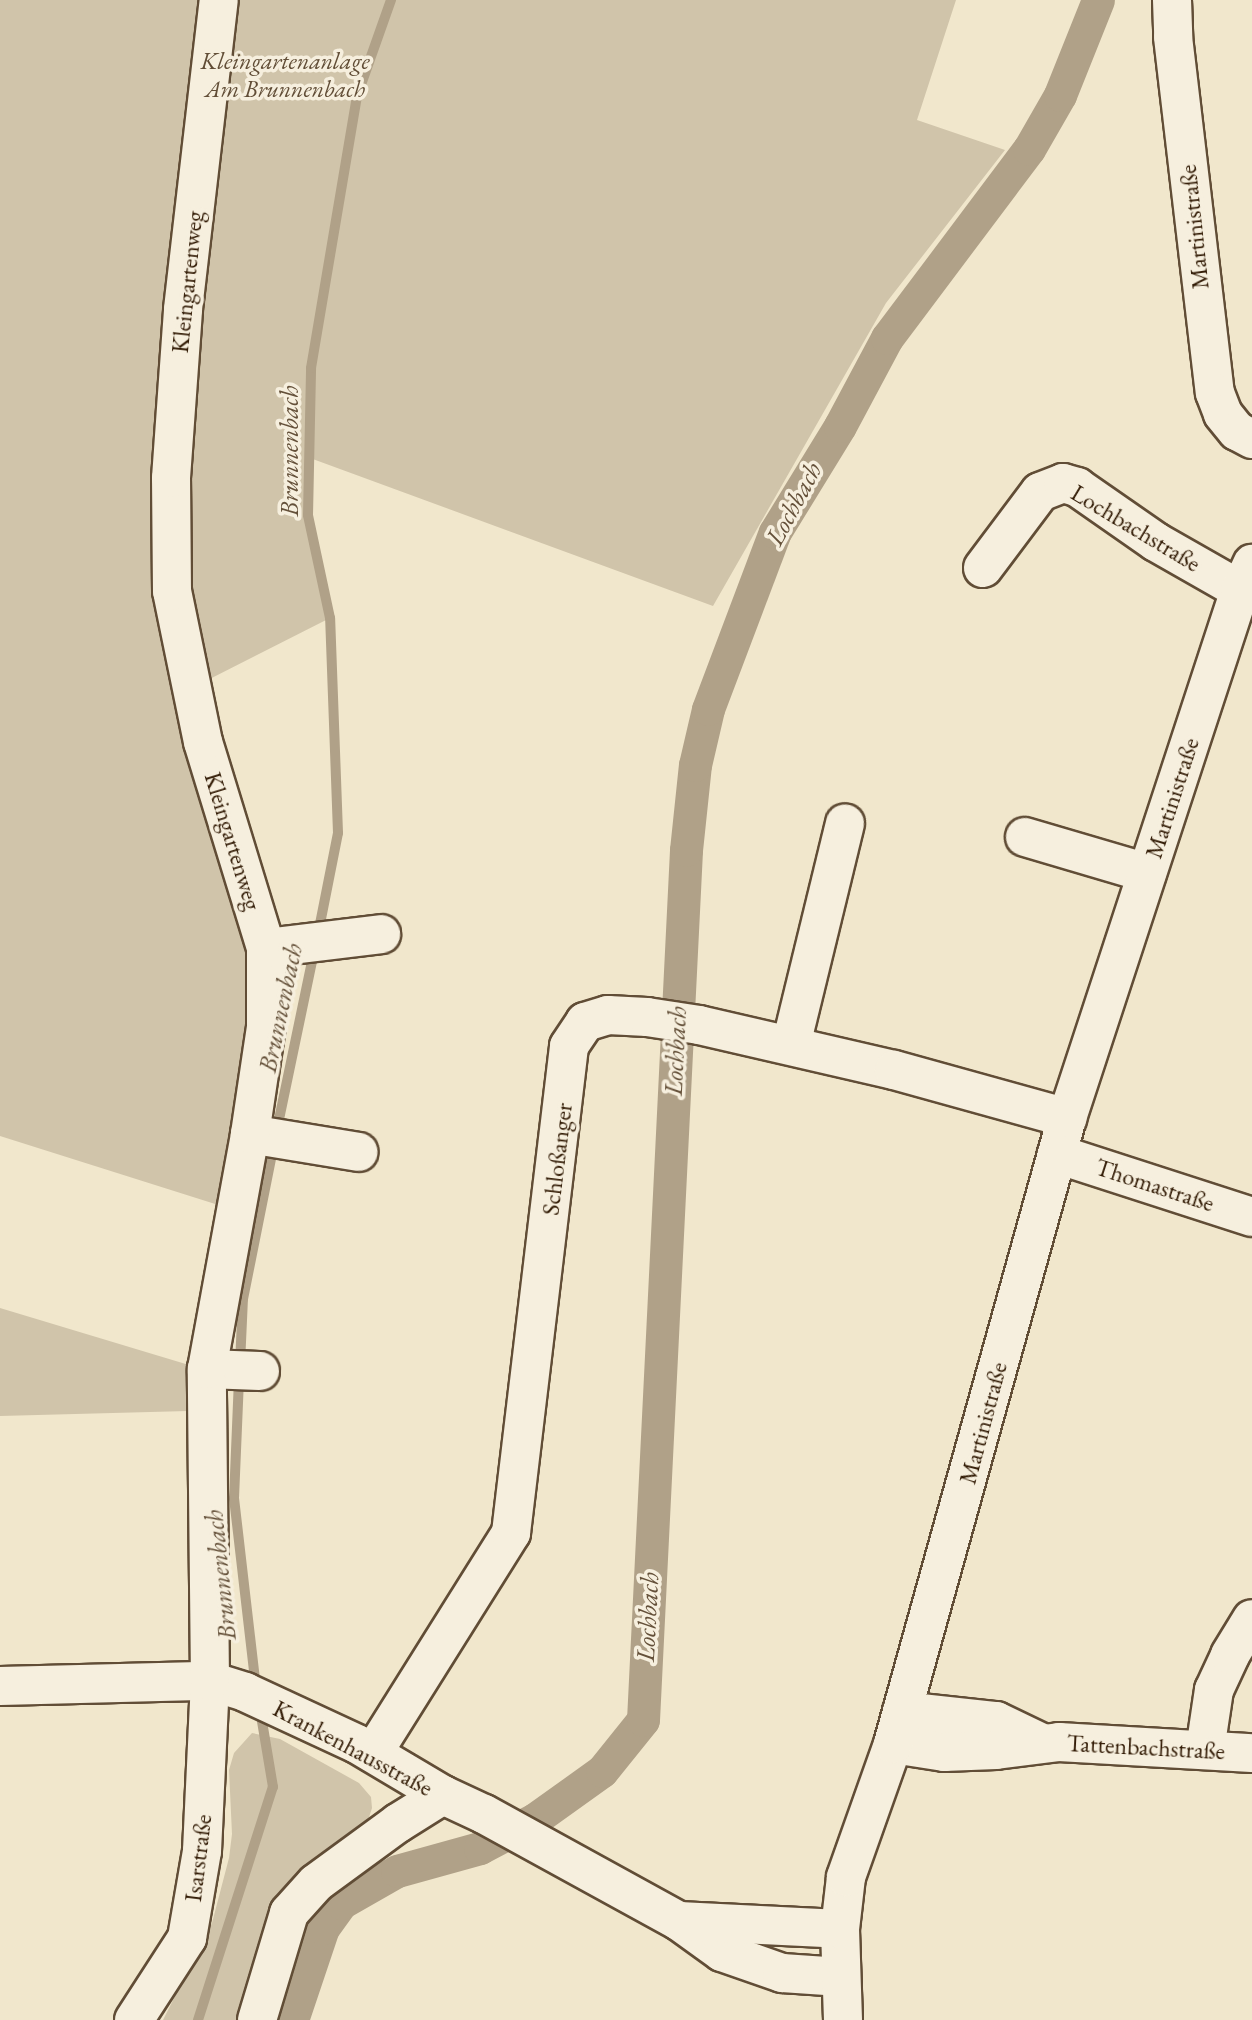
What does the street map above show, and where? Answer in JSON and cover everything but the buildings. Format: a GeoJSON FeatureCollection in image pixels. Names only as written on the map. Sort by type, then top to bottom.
{"type":"FeatureCollection","features":[{"type":"Feature","properties":{"kind":"street","name":"Kleingartenweg"},"geometry":{"type":"LineString","coordinates":[[219,0],[183,309],[171,478],[172,591],[203,742],[283,946],[266,1027],[268,1137],[214,1369],[228,1686]]}},
{"type":"Feature","properties":{"kind":"street","name":"Martinistraße"},"geometry":{"type":"LineString","coordinates":[[1172,0],[1173,37],[1215,393],[1223,414],[1237,431],[1252,439]]}},
{"type":"Feature","properties":{"kind":"street","name":"Lochbachstraße"},"geometry":{"type":"LineString","coordinates":[[983,568],[1040,492],[1062,483],[1077,487],[1156,542],[1246,577]]}},
{"type":"Feature","properties":{"kind":"street","name":"Martinistraße"},"geometry":{"type":"LineString","coordinates":[[843,2020],[840,1929],[846,1877],[898,1728],[1062,1136],[1246,577]]}},
{"type":"Feature","properties":{"kind":"street"},"geometry":{"type":"LineString","coordinates":[[791,1045],[845,824]]}},
{"type":"Feature","properties":{"kind":"street","name":"Martinistraße"},"geometry":{"type":"LineString","coordinates":[[1025,837],[1147,873]]}},
{"type":"Feature","properties":{"kind":"street"},"geometry":{"type":"LineString","coordinates":[[283,946],[363,936]]}},
{"type":"Feature","properties":{"kind":"street","name":"Schloßanger"},"geometry":{"type":"LineString","coordinates":[[365,1749],[511,1533],[569,1046],[585,1023],[608,1015],[647,1017],[791,1045],[894,1070],[1062,1136]]}},
{"type":"Feature","properties":{"kind":"street","name":"Thomastraße"},"geometry":{"type":"LineString","coordinates":[[1062,1136],[1252,1217]]}},
{"type":"Feature","properties":{"kind":"street"},"geometry":{"type":"LineString","coordinates":[[268,1137],[359,1153]]}},
{"type":"Feature","properties":{"kind":"street"},"geometry":{"type":"LineString","coordinates":[[214,1369],[260,1371]]}},
{"type":"Feature","properties":{"kind":"street"},"geometry":{"type":"LineString","coordinates":[[1205,1749],[1214,1690],[1252,1619]]}},
{"type":"Feature","properties":{"kind":"street","name":"Krankenhausstraße"},"geometry":{"type":"LineString","coordinates":[[0,1686],[228,1686],[365,1749],[443,1795],[484,1814],[679,1921],[722,1952],[782,1973],[841,1977]]}},
{"type":"Feature","properties":{"kind":"street","name":"Isarstraße"},"geometry":{"type":"LineString","coordinates":[[135,2020],[187,1938],[228,1686]]}},
{"type":"Feature","properties":{"kind":"street","name":"Tattenbachstraße"},"geometry":{"type":"LineString","coordinates":[[898,1728],[944,1752],[996,1750],[1040,1742],[1252,1753]]}},
{"type":"Feature","properties":{"kind":"street"},"geometry":{"type":"LineString","coordinates":[[257,2020],[289,1913],[316,1883],[398,1823],[443,1795]]}},
{"type":"Feature","properties":{"kind":"street","name":"Krankenhausstraße"},"geometry":{"type":"LineString","coordinates":[[679,1921],[840,1929]]}},
{"type":"Feature","properties":{"kind":"green space","name":"Kleingartenanlage Am Brunnenbach"},"geometry":{"type":"Polygon","coordinates":[[[0,0],[956,0],[917,120],[1005,150],[886,303],[713,606],[310,458],[308,515],[330,618],[190,689],[260,949],[231,1209],[0,1136],[0,0]]]}},
{"type":"Feature","properties":{"kind":"green space"},"geometry":{"type":"Polygon","coordinates":[[[0,1308],[189,1365],[188,1411],[0,1416],[0,1308]]]}},
{"type":"Feature","properties":{"kind":"green space"},"geometry":{"type":"Polygon","coordinates":[[[252,1733],[280,1739],[359,1783],[371,1797],[372,1808],[365,1830],[326,1850],[288,1893],[247,2020],[163,2020],[212,1923],[229,1858],[232,1834],[229,1770],[234,1753],[252,1733]]]}},
{"type":"Feature","properties":{"kind":"waterway","name":"Brunnenbach"},"geometry":{"type":"LineString","coordinates":[[318,934],[338,833],[330,618],[308,515],[311,368],[357,96],[391,0]]}},
{"type":"Feature","properties":{"kind":"waterway","name":"Lochbach"},"geometry":{"type":"LineString","coordinates":[[292,2020],[323,1928],[341,1903],[397,1871],[480,1848],[535,1819],[602,1771],[643,1720],[686,850],[695,765],[708,709],[775,532],[840,426],[887,338],[1029,149],[1060,95],[1098,0]]}},
{"type":"Feature","properties":{"kind":"waterway","name":"Brunnenbach"},"geometry":{"type":"LineString","coordinates":[[277,1129],[314,952]]}},
{"type":"Feature","properties":{"kind":"waterway","name":"Brunnenbach"},"geometry":{"type":"LineString","coordinates":[[240,1364],[243,1299],[274,1144]]}},
{"type":"Feature","properties":{"kind":"waterway","name":"Brunnenbach"},"geometry":{"type":"LineString","coordinates":[[239,1379],[234,1498],[256,1688]]}},
{"type":"Feature","properties":{"kind":"waterway","name":"Brunnenbach"},"geometry":{"type":"LineString","coordinates":[[198,2020],[273,1787],[260,1709]]}}]}
